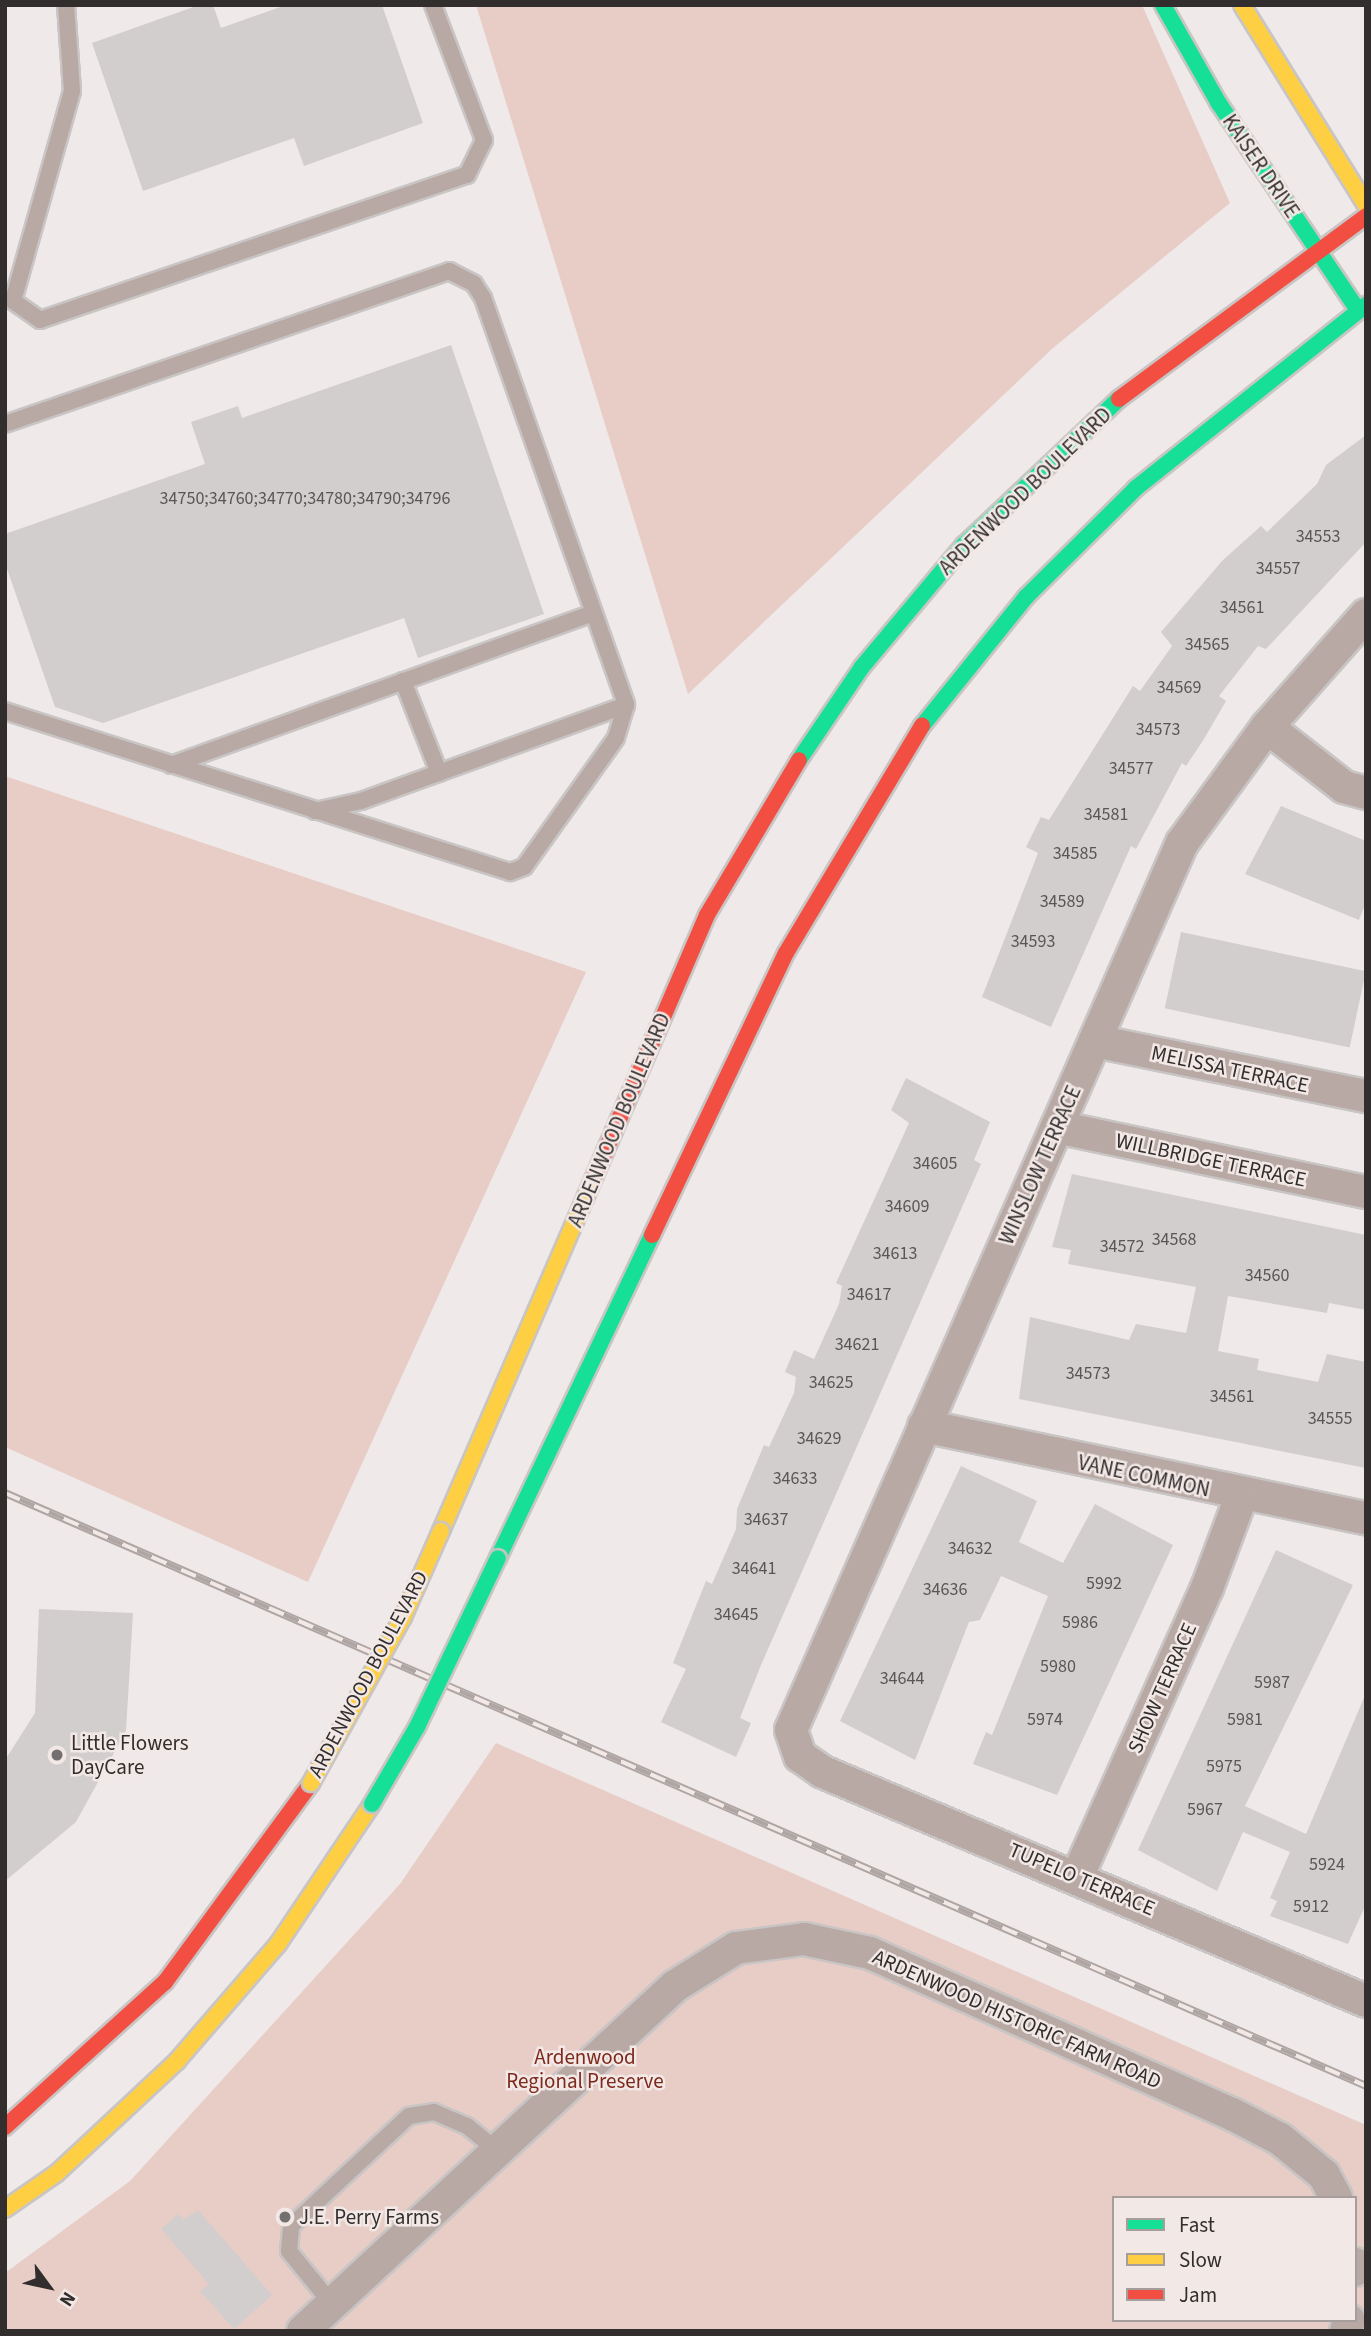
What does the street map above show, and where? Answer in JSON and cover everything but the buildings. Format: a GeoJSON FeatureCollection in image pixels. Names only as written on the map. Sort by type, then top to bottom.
{"type":"FeatureCollection","features":[{"type":"Feature","properties":{"kind":"main road","name":"KAISER DRIVE"},"geometry":{"type":"LineString","coordinates":[[1163,5],[1317,251],[1363,313]]}},
{"type":"Feature","properties":{"kind":"main road"},"geometry":{"type":"LineString","coordinates":[[1242,5],[1366,205]]}},
{"type":"Feature","properties":{"kind":"main road","name":"ARDENWOOD BOULEVARD"},"geometry":{"type":"LineString","coordinates":[[5,2127],[165,1982],[311,1783],[403,1617],[708,915],[777,792],[862,667],[964,545],[1083,428],[1366,216]]}},
{"type":"Feature","properties":{"kind":"main road"},"geometry":{"type":"LineString","coordinates":[[5,2209],[57,2173],[177,2061],[278,1944],[372,1804],[417,1727],[786,953],[936,703],[1026,597],[1136,488],[1363,313]]}},
{"type":"Feature","properties":{"kind":"street","name":"WINSLOW TERRACE"},"geometry":{"type":"LineString","coordinates":[[800,1756],[791,1730],[1182,843],[1268,727],[1366,615]]}},
{"type":"Feature","properties":{"kind":"street"},"geometry":{"type":"LineString","coordinates":[[1268,727],[1344,787],[1366,793]]}},
{"type":"Feature","properties":{"kind":"street","name":"MELISSA TERRACE"},"geometry":{"type":"LineString","coordinates":[[1094,1041],[1366,1096]]}},
{"type":"Feature","properties":{"kind":"street","name":"WILLBRIDGE TERRACE"},"geometry":{"type":"LineString","coordinates":[[1057,1127],[1366,1192]]}},
{"type":"Feature","properties":{"kind":"street","name":"VANE COMMON"},"geometry":{"type":"LineString","coordinates":[[924,1426],[1241,1497],[1366,1518]]}},
{"type":"Feature","properties":{"kind":"street","name":"SHOW TERRACE"},"geometry":{"type":"LineString","coordinates":[[1077,1877],[1208,1588],[1241,1497]]}},
{"type":"Feature","properties":{"kind":"street","name":"TUPELO TERRACE"},"geometry":{"type":"LineString","coordinates":[[800,1756],[823,1772],[1366,2001]]}},
{"type":"Feature","properties":{"kind":"street","name":"ARDENWOOD HISTORIC FARM ROAD"},"geometry":{"type":"LineString","coordinates":[[303,2331],[675,1986],[736,1948],[804,1940],[870,1953],[1232,2114],[1280,2139],[1324,2175],[1335,2196]]}},
{"type":"Feature","properties":{"kind":"lane"},"geometry":{"type":"LineString","coordinates":[[22,313],[13,301],[72,91],[66,5]]}},
{"type":"Feature","properties":{"kind":"lane"},"geometry":{"type":"LineString","coordinates":[[5,309],[40,320],[467,175],[484,140],[433,5]]}},
{"type":"Feature","properties":{"kind":"lane"},"geometry":{"type":"LineString","coordinates":[[5,424],[449,271],[474,284],[483,298],[626,705],[616,738],[524,867],[510,872],[5,711]]}},
{"type":"Feature","properties":{"kind":"lane"},"geometry":{"type":"LineString","coordinates":[[171,765],[594,613]]}},
{"type":"Feature","properties":{"kind":"lane"},"geometry":{"type":"LineString","coordinates":[[403,681],[439,773]]}},
{"type":"Feature","properties":{"kind":"lane"},"geometry":{"type":"LineString","coordinates":[[313,811],[439,773],[626,705]]}},
{"type":"Feature","properties":{"kind":"lane"},"geometry":{"type":"LineString","coordinates":[[332,2304],[289,2251],[291,2226],[408,2116],[434,2112],[467,2126],[497,2150]]}},
{"type":"Feature","properties":{"kind":"green space"},"geometry":{"type":"Polygon","coordinates":[[[476,5],[1142,5],[1230,203],[1053,348],[688,694],[476,5]]]}},
{"type":"Feature","properties":{"kind":"green space"},"geometry":{"type":"Polygon","coordinates":[[[5,776],[586,972],[308,1582],[5,1447],[5,776]]]}},
{"type":"Feature","properties":{"kind":"green space","name":"Ardenwood Regional Preserve"},"geometry":{"type":"Polygon","coordinates":[[[496,1743],[1366,2125],[1366,2331],[5,2331],[5,2273],[130,2181],[400,1884],[496,1743]]]}},
{"type":"Feature","properties":{"kind":"railway"},"geometry":{"type":"LineString","coordinates":[[5,1493],[1366,2086]]}},
{"type":"Feature","properties":{"kind":"traffic: fast"},"geometry":{"type":"LineString","coordinates":[[1163,5],[1218,102],[1358,310]]}},
{"type":"Feature","properties":{"kind":"traffic: fast"},"geometry":{"type":"LineString","coordinates":[[922,726],[1026,597],[1136,488],[1366,305]]}},
{"type":"Feature","properties":{"kind":"traffic: fast"},"geometry":{"type":"LineString","coordinates":[[799,760],[862,667],[964,545],[1119,399]]}},
{"type":"Feature","properties":{"kind":"traffic: fast"},"geometry":{"type":"LineString","coordinates":[[498,1558],[652,1235]]}},
{"type":"Feature","properties":{"kind":"traffic: fast"},"geometry":{"type":"LineString","coordinates":[[372,1804],[417,1727],[498,1558]]}},
{"type":"Feature","properties":{"kind":"traffic: slow"},"geometry":{"type":"LineString","coordinates":[[1242,5],[1366,205]]}},
{"type":"Feature","properties":{"kind":"traffic: slow"},"geometry":{"type":"LineString","coordinates":[[441,1531],[595,1175]]}},
{"type":"Feature","properties":{"kind":"traffic: slow"},"geometry":{"type":"LineString","coordinates":[[311,1783],[403,1617],[441,1531]]}},
{"type":"Feature","properties":{"kind":"traffic: slow"},"geometry":{"type":"LineString","coordinates":[[5,2209],[57,2173],[177,2061],[278,1944],[372,1804]]}},
{"type":"Feature","properties":{"kind":"traffic: jam"},"geometry":{"type":"LineString","coordinates":[[1119,399],[1366,216]]}},
{"type":"Feature","properties":{"kind":"traffic: jam"},"geometry":{"type":"LineString","coordinates":[[652,1235],[786,953],[922,726]]}},
{"type":"Feature","properties":{"kind":"traffic: jam"},"geometry":{"type":"LineString","coordinates":[[595,1175],[707,915],[799,760]]}},
{"type":"Feature","properties":{"kind":"traffic: jam"},"geometry":{"type":"LineString","coordinates":[[5,2127],[165,1982],[311,1783]]}},
{"type":"Feature","properties":{"kind":"place","name":"Little Flowers DayCare"},"geometry":{"type":"Point","coordinates":[57,1755]}},
{"type":"Feature","properties":{"kind":"place","name":"J.E. Perry Farms"},"geometry":{"type":"Point","coordinates":[285,2217]}}]}
